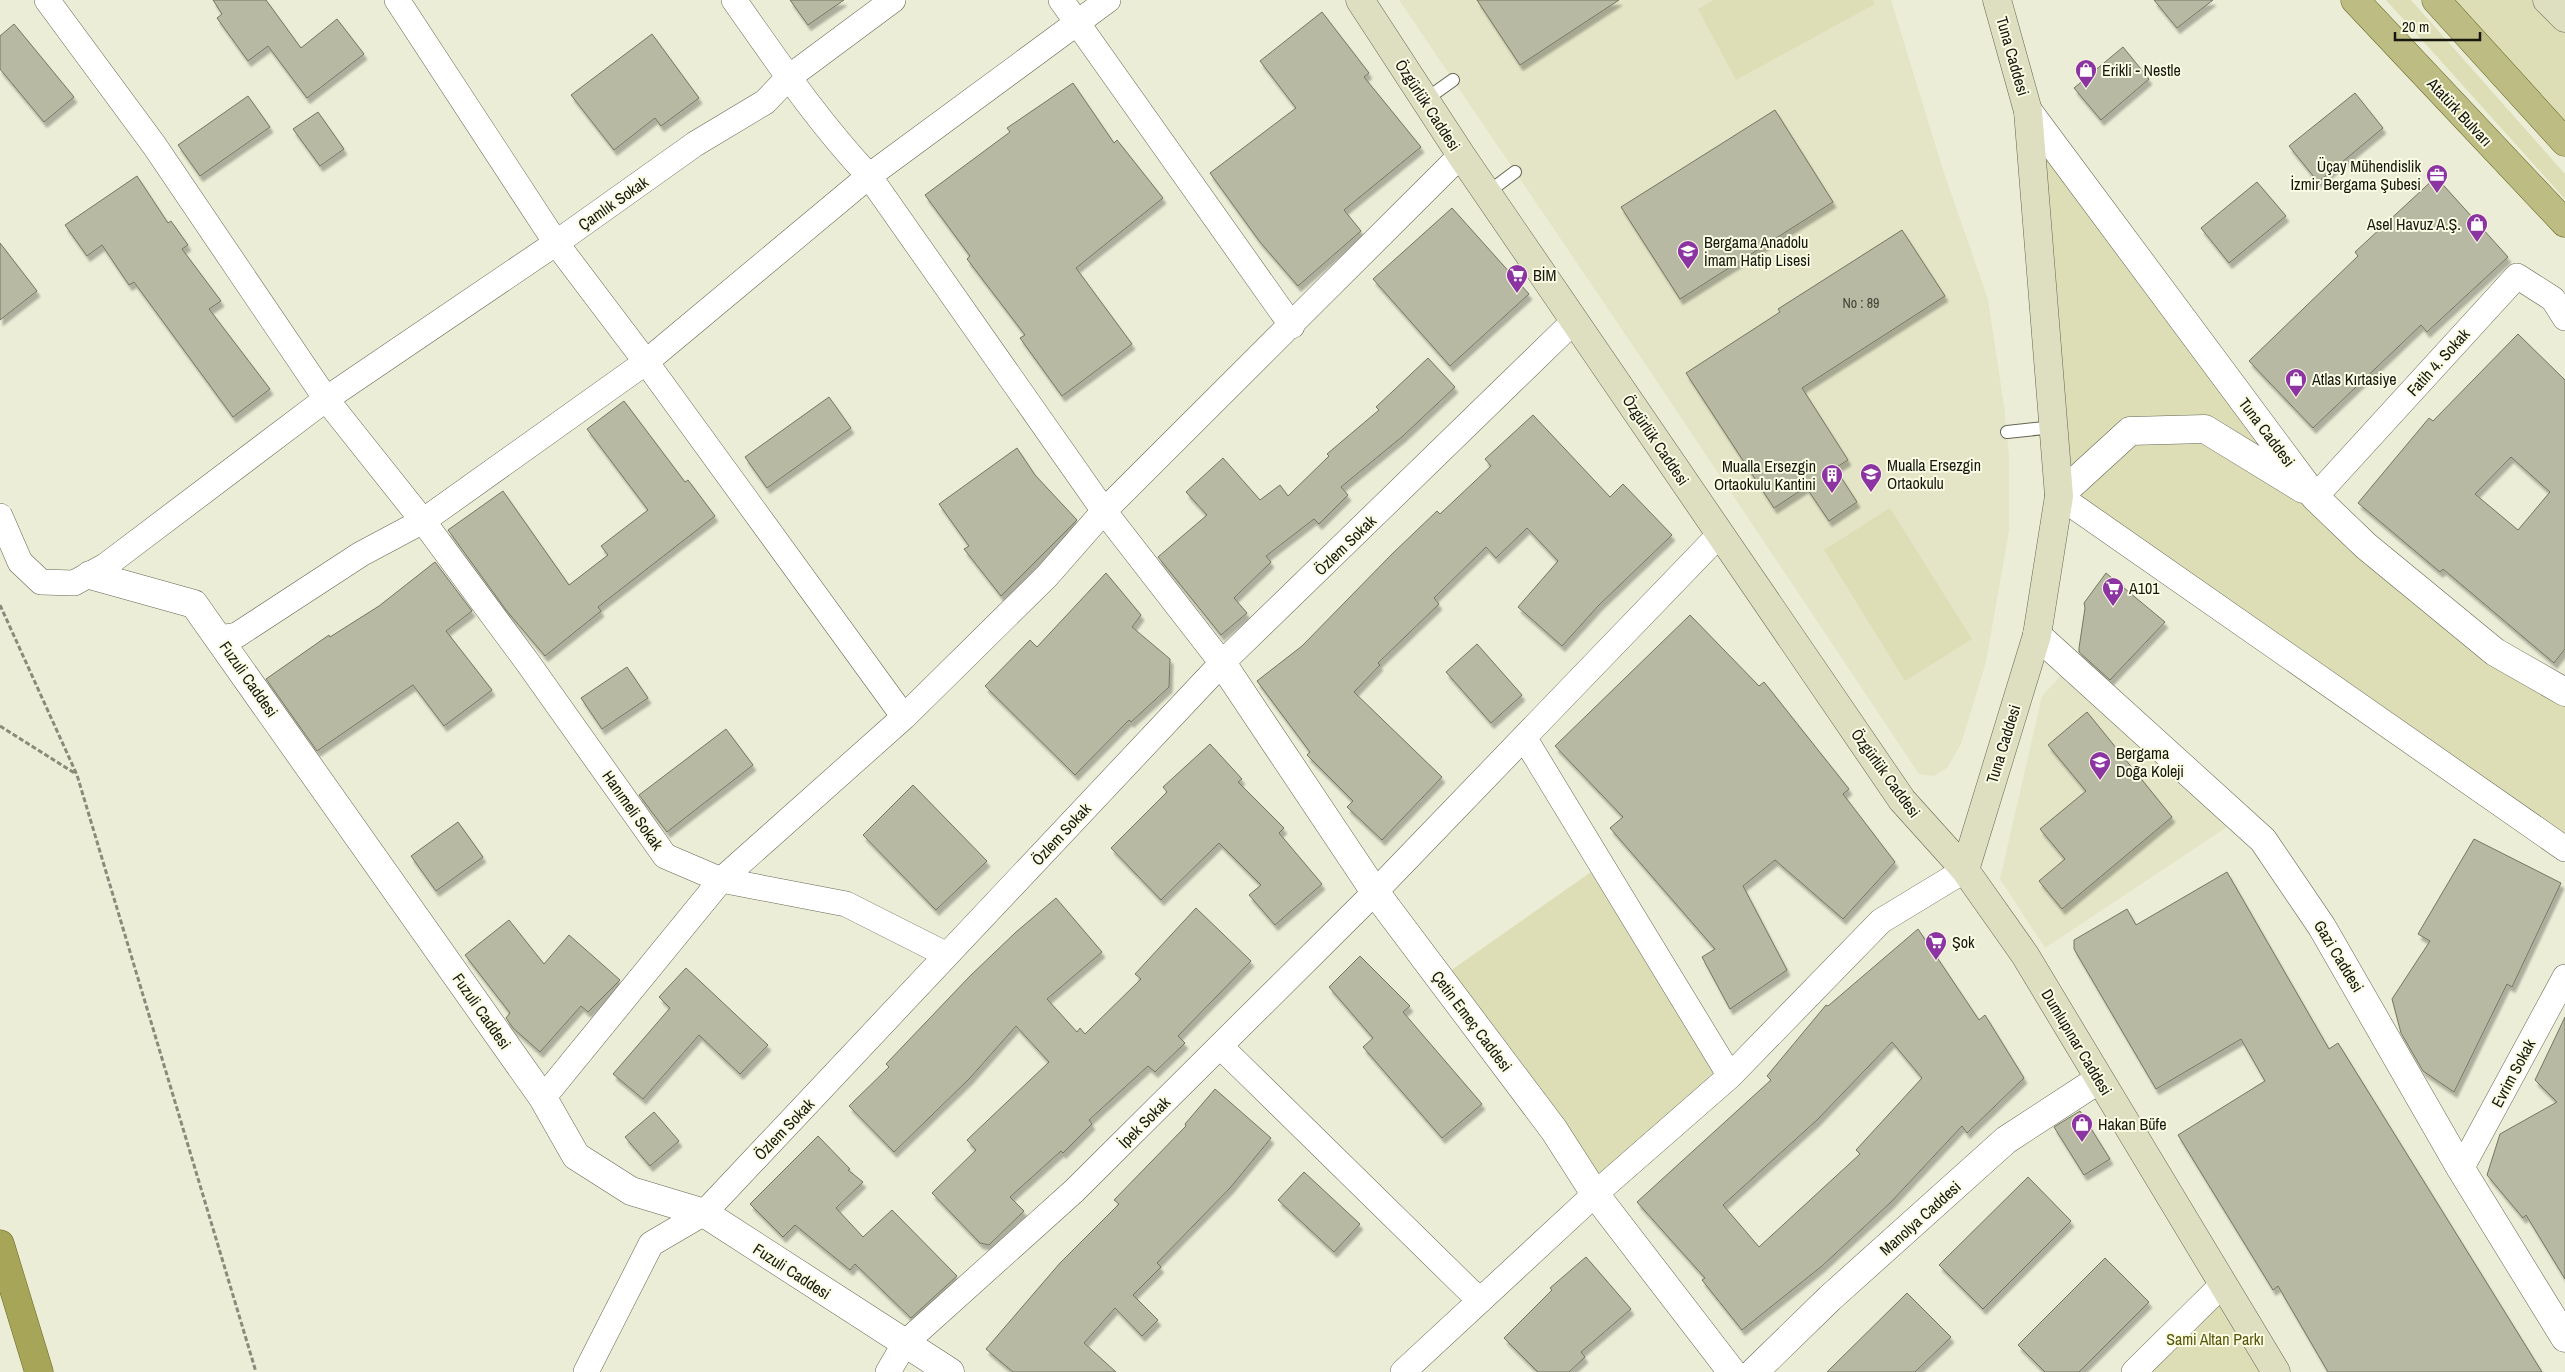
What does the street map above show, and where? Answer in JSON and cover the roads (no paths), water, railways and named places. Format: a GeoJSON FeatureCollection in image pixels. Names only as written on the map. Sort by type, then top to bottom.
{"type":"FeatureCollection","features":[{"type":"Feature","properties":{"kind":"highway"},"geometry":{"type":"LineString","coordinates":[[0,1244],[39,1372]]}},
{"type":"Feature","properties":{"kind":"main road","name":"Özgürlük Caddesi"},"geometry":{"type":"LineString","coordinates":[[1360,0],[1460,155],[1902,800],[1965,870]]}},
{"type":"Feature","properties":{"kind":"main road","name":"Tuna Caddesi"},"geometry":{"type":"LineString","coordinates":[[1965,870],[2036,635],[2059,496],[2028,111],[1997,0]]}},
{"type":"Feature","properties":{"kind":"main road","name":"Atatürk Bulvarı"},"geometry":{"type":"LineString","coordinates":[[2355,0],[2565,223]]}},
{"type":"Feature","properties":{"kind":"main road"},"geometry":{"type":"LineString","coordinates":[[2436,0],[2565,142]]}},
{"type":"Feature","properties":{"kind":"main road"},"geometry":{"type":"LineString","coordinates":[[2547,0],[2565,18]]}},
{"type":"Feature","properties":{"kind":"main road","name":"Dumlupınar Caddesi"},"geometry":{"type":"LineString","coordinates":[[1965,870],[2025,955],[2098,1080],[2276,1372]]}},
{"type":"Feature","properties":{"kind":"street","name":"Hanımeli Sokak"},"geometry":{"type":"LineString","coordinates":[[47,0],[154,145],[326,399],[422,521],[528,663],[666,856],[721,880],[846,904],[947,955]]}},
{"type":"Feature","properties":{"kind":"street"},"geometry":{"type":"LineString","coordinates":[[398,0],[556,243],[646,362],[904,716]]}},
{"type":"Feature","properties":{"kind":"street"},"geometry":{"type":"LineString","coordinates":[[734,0],[788,78],[839,144],[869,176],[1104,511],[1222,663]]}},
{"type":"Feature","properties":{"kind":"street","name":"Çamlık Sokak"},"geometry":{"type":"LineString","coordinates":[[0,516],[20,562],[41,582],[74,583],[90,575],[105,566],[326,399],[556,243],[695,144],[765,102],[788,78],[894,0]]}},
{"type":"Feature","properties":{"kind":"street"},"geometry":{"type":"LineString","coordinates":[[1061,0],[1292,326]]}},
{"type":"Feature","properties":{"kind":"street"},"geometry":{"type":"LineString","coordinates":[[220,638],[237,635],[361,554],[422,521],[646,362],[869,176],[1079,24],[1108,0]]}},
{"type":"Feature","properties":{"kind":"street","name":"Tuna Caddesi"},"geometry":{"type":"LineString","coordinates":[[2028,111],[2315,497],[2366,546],[2495,652],[2565,692]]}},
{"type":"Feature","properties":{"kind":"street"},"geometry":{"type":"LineString","coordinates":[[543,1098],[721,880],[904,716],[1046,576],[1104,511],[1292,326],[1460,155]]}},
{"type":"Feature","properties":{"kind":"street","name":"Fatih 4. Sokak"},"geometry":{"type":"LineString","coordinates":[[2315,497],[2517,276],[2553,299],[2565,318]]}},
{"type":"Feature","properties":{"kind":"street","name":"Özlem Sokak"},"geometry":{"type":"LineString","coordinates":[[586,1372],[652,1244],[704,1213],[1222,663],[1574,321]]}},
{"type":"Feature","properties":{"kind":"street"},"geometry":{"type":"LineString","coordinates":[[2315,497],[2205,429],[2130,431],[2059,496],[2565,849]]}},
{"type":"Feature","properties":{"kind":"street","name":"İpek Sokak"},"geometry":{"type":"LineString","coordinates":[[888,1372],[905,1343],[1074,1192],[1375,892],[1525,739],[1720,534]]}},
{"type":"Feature","properties":{"kind":"street","name":"Fuzuli Caddesi"},"geometry":{"type":"LineString","coordinates":[[90,575],[194,604],[220,638],[543,1098],[576,1156],[631,1191],[704,1213],[950,1372]]}},
{"type":"Feature","properties":{"kind":"street","name":"Gazi Caddesi"},"geometry":{"type":"LineString","coordinates":[[2036,635],[2263,840],[2322,926],[2462,1169],[2565,1338]]}},
{"type":"Feature","properties":{"kind":"street","name":"Çetin Emeç Caddesi"},"geometry":{"type":"LineString","coordinates":[[1222,663],[1375,892],[1554,1130],[1595,1194],[1732,1372]]}},
{"type":"Feature","properties":{"kind":"street"},"geometry":{"type":"LineString","coordinates":[[1525,739],[1730,1076]]}},
{"type":"Feature","properties":{"kind":"street"},"geometry":{"type":"LineString","coordinates":[[1403,1372],[1595,1194],[1730,1076],[1881,921],[1965,870]]}},
{"type":"Feature","properties":{"kind":"street","name":"Evrim Sokak"},"geometry":{"type":"LineString","coordinates":[[2462,1169],[2565,976]]}},
{"type":"Feature","properties":{"kind":"street"},"geometry":{"type":"LineString","coordinates":[[1220,1046],[1480,1301]]}},
{"type":"Feature","properties":{"kind":"street","name":"Manolya Caddesi"},"geometry":{"type":"LineString","coordinates":[[1754,1372],[1830,1298],[2006,1140],[2098,1080]]}},
{"type":"Feature","properties":{"kind":"street"},"geometry":{"type":"LineString","coordinates":[[2134,1372],[2222,1285]]}},
{"type":"Feature","properties":{"kind":"lane"},"geometry":{"type":"LineString","coordinates":[[1425,100],[1453,80]]}},
{"type":"Feature","properties":{"kind":"lane"},"geometry":{"type":"LineString","coordinates":[[1487,193],[1515,172]]}},
{"type":"Feature","properties":{"kind":"lane"},"geometry":{"type":"LineString","coordinates":[[2007,432],[2054,427]]}},
{"type":"Feature","properties":{"kind":"place","name":"Erikli - Nestle"},"geometry":{"type":"Point","coordinates":[2086,89]}},
{"type":"Feature","properties":{"kind":"place","name":"Üçay Mühendislik İzmir Bergama Şubesi"},"geometry":{"type":"Point","coordinates":[2437,194]}},
{"type":"Feature","properties":{"kind":"place","name":"Asel Havuz A.Ş."},"geometry":{"type":"Point","coordinates":[2477,243]}},
{"type":"Feature","properties":{"kind":"place","name":"Bergama Anadolu İmam Hatip Lisesi"},"geometry":{"type":"Point","coordinates":[1688,270]}},
{"type":"Feature","properties":{"kind":"place","name":"BİM"},"geometry":{"type":"Point","coordinates":[1517,294]}},
{"type":"Feature","properties":{"kind":"place","name":"Atlas Kırtasiye"},"geometry":{"type":"Point","coordinates":[2296,398]}},
{"type":"Feature","properties":{"kind":"place","name":"Mualla Ersezgin Ortaokulu"},"geometry":{"type":"Point","coordinates":[1871,493]}},
{"type":"Feature","properties":{"kind":"place","name":"Mualla Ersezgin Ortaokulu Kantini"},"geometry":{"type":"Point","coordinates":[1832,494]}},
{"type":"Feature","properties":{"kind":"place","name":"A101"},"geometry":{"type":"Point","coordinates":[2113,607]}},
{"type":"Feature","properties":{"kind":"place","name":"Bergama Doğa Koleji"},"geometry":{"type":"Point","coordinates":[2100,781]}},
{"type":"Feature","properties":{"kind":"place","name":"Şok"},"geometry":{"type":"Point","coordinates":[1936,961]}},
{"type":"Feature","properties":{"kind":"place","name":"Hakan Büfe"},"geometry":{"type":"Point","coordinates":[2082,1143]}},
{"type":"Feature","properties":{"kind":"park label","name":"Sami Altan Parkı"},"geometry":{"type":"Point","coordinates":[2215,1339]}}]}
